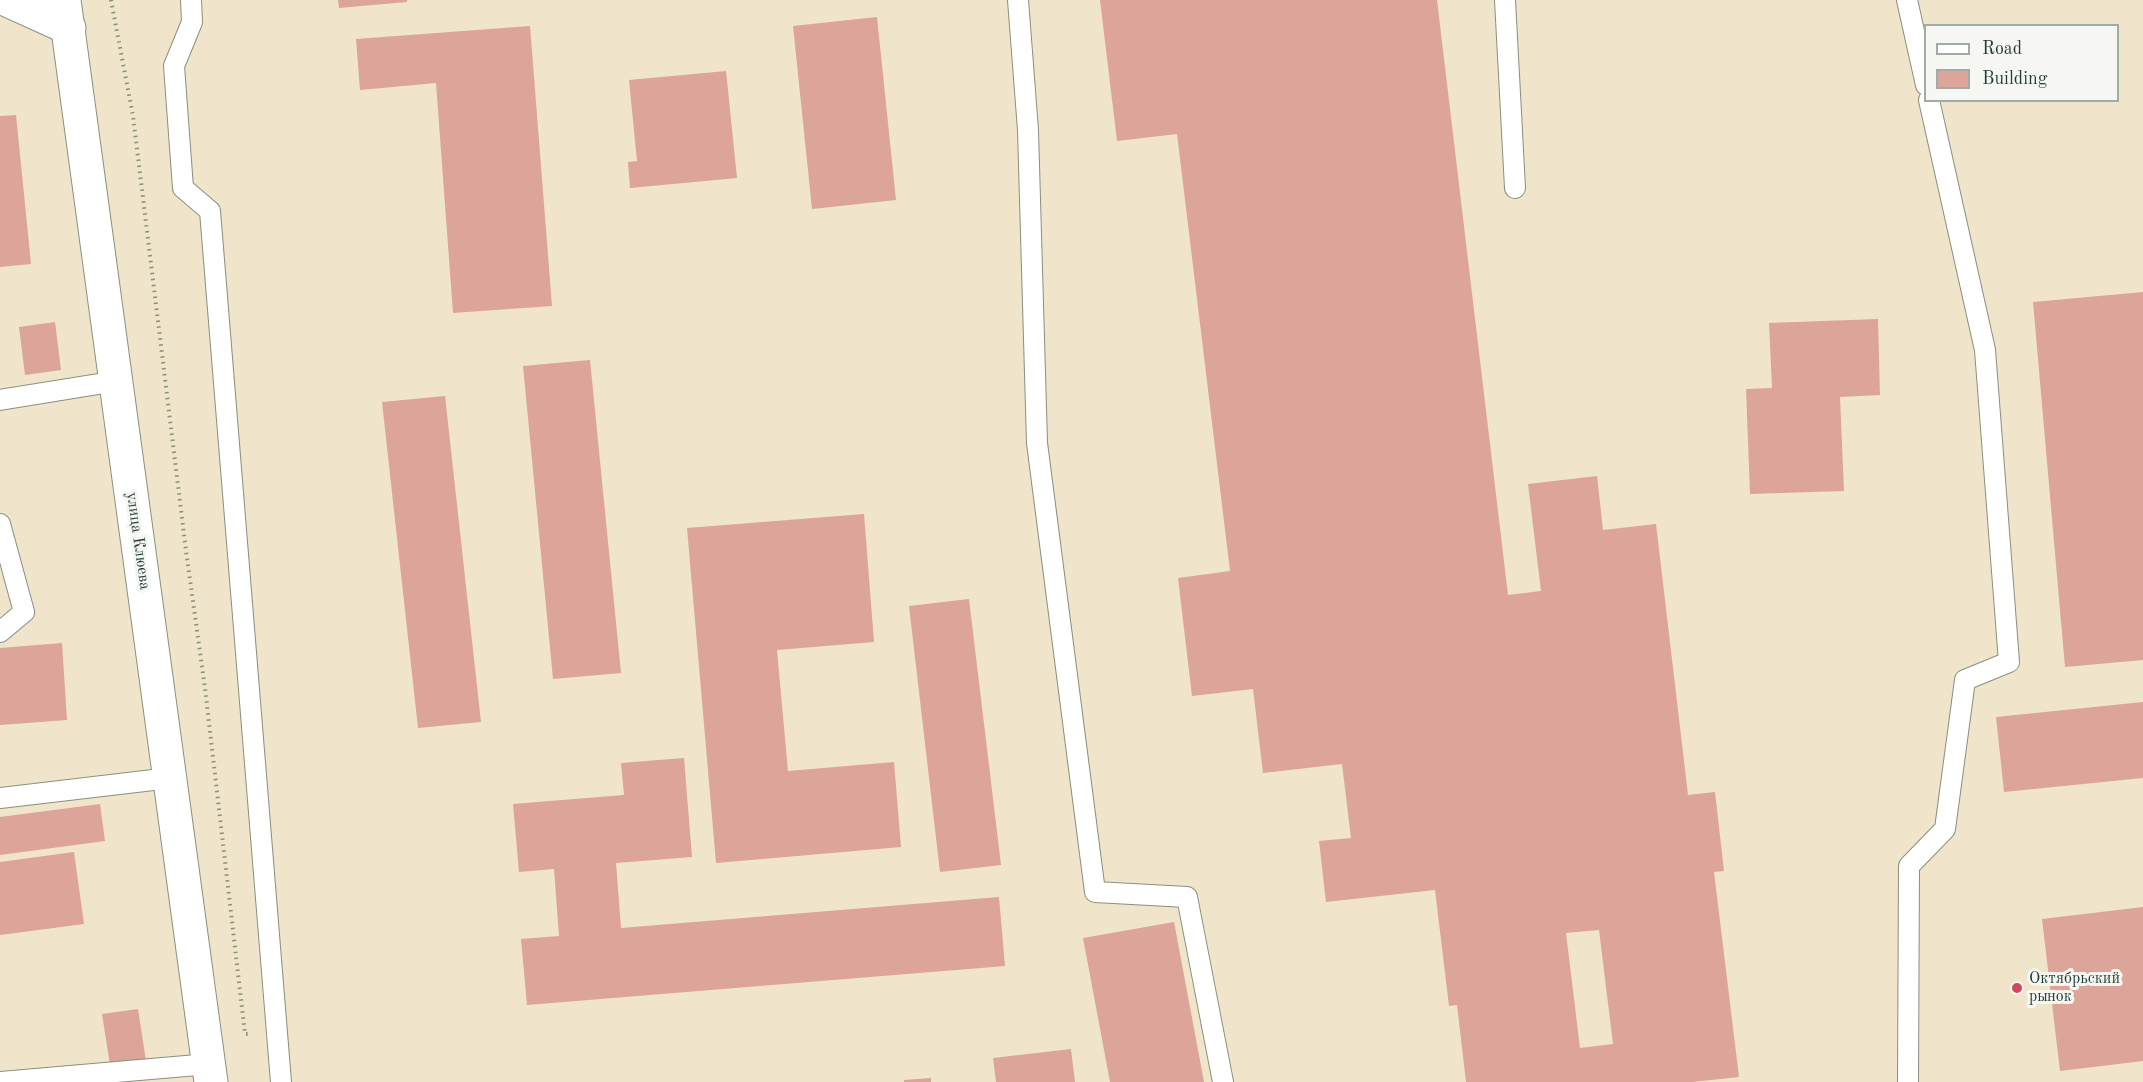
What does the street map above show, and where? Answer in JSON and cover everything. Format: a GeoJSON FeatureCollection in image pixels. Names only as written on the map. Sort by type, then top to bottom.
{"type":"FeatureCollection","features":[{"type":"Feature","properties":{"kind":"main road"},"geometry":{"type":"LineString","coordinates":[[7,0],[66,14]]}},
{"type":"Feature","properties":{"kind":"main road","name":"улица Клюева"},"geometry":{"type":"LineString","coordinates":[[66,14],[210,1073]]}},
{"type":"Feature","properties":{"kind":"lane"},"geometry":{"type":"LineString","coordinates":[[192,0],[192,22],[174,66],[183,188],[210,211],[281,1082]]}},
{"type":"Feature","properties":{"kind":"lane"},"geometry":{"type":"LineString","coordinates":[[1018,0],[1028,130],[1037,443],[1095,892],[1187,897],[1223,1082]]}},
{"type":"Feature","properties":{"kind":"lane"},"geometry":{"type":"LineString","coordinates":[[1505,0],[1515,188]]}},
{"type":"Feature","properties":{"kind":"lane"},"geometry":{"type":"LineString","coordinates":[[1907,0],[1924,76]]}},
{"type":"Feature","properties":{"kind":"lane"},"geometry":{"type":"LineString","coordinates":[[1908,1082],[1909,866],[1945,829],[1965,681],[2009,662],[1985,350],[1929,102]]}},
{"type":"Feature","properties":{"kind":"lane"},"geometry":{"type":"LineString","coordinates":[[0,400],[117,381]]}},
{"type":"Feature","properties":{"kind":"lane"},"geometry":{"type":"LineString","coordinates":[[0,524],[24,612],[0,632]]}},
{"type":"Feature","properties":{"kind":"lane"},"geometry":{"type":"LineString","coordinates":[[0,798],[170,778]]}},
{"type":"Feature","properties":{"kind":"lane"},"geometry":{"type":"LineString","coordinates":[[0,1082],[210,1073]]}},
{"type":"Feature","properties":{"kind":"path"},"geometry":{"type":"LineString","coordinates":[[111,0],[133,116],[205,688],[245,1034],[278,1033]]}},
{"type":"Feature","properties":{"kind":"building"},"geometry":{"type":"Polygon","coordinates":[[[338,0],[407,0],[407,2],[339,8],[338,0]]]}},
{"type":"Feature","properties":{"kind":"building"},"geometry":{"type":"Polygon","coordinates":[[[1100,0],[1437,0],[1508,595],[1541,591],[1528,484],[1597,476],[1603,530],[1656,524],[1688,795],[1715,792],[1724,871],[1714,872],[1739,1077],[1692,1082],[1466,1082],[1457,1005],[1449,1006],[1435,890],[1326,902],[1319,841],[1351,838],[1342,764],[1263,773],[1253,689],[1192,696],[1178,578],[1230,571],[1177,134],[1117,141],[1100,0]],[[1599,930],[1566,933],[1580,1048],[1613,1044],[1599,930]]]}},
{"type":"Feature","properties":{"kind":"building"},"geometry":{"type":"Polygon","coordinates":[[[877,17],[896,200],[812,209],[793,26],[877,17]]]}},
{"type":"Feature","properties":{"kind":"building"},"geometry":{"type":"Polygon","coordinates":[[[530,26],[552,306],[453,313],[436,83],[360,90],[356,39],[530,26]]]}},
{"type":"Feature","properties":{"kind":"building"},"geometry":{"type":"Polygon","coordinates":[[[726,71],[737,178],[630,188],[628,162],[637,161],[629,80],[726,71]]]}},
{"type":"Feature","properties":{"kind":"building"},"geometry":{"type":"Polygon","coordinates":[[[16,115],[31,264],[0,267],[0,116],[16,115]]]}},
{"type":"Feature","properties":{"kind":"building"},"geometry":{"type":"Polygon","coordinates":[[[2143,292],[2143,660],[2065,667],[2033,302],[2143,292]]]}},
{"type":"Feature","properties":{"kind":"building"},"geometry":{"type":"Polygon","coordinates":[[[1878,319],[1880,395],[1840,397],[1844,491],[1750,494],[1746,389],[1772,388],[1769,323],[1878,319]]]}},
{"type":"Feature","properties":{"kind":"building"},"geometry":{"type":"Polygon","coordinates":[[[55,322],[61,370],[25,375],[19,327],[55,322]]]}},
{"type":"Feature","properties":{"kind":"building"},"geometry":{"type":"Polygon","coordinates":[[[590,360],[621,673],[553,679],[523,366],[590,360]]]}},
{"type":"Feature","properties":{"kind":"building"},"geometry":{"type":"Polygon","coordinates":[[[445,396],[481,722],[418,728],[382,402],[445,396]]]}},
{"type":"Feature","properties":{"kind":"building"},"geometry":{"type":"Polygon","coordinates":[[[864,514],[874,642],[777,650],[788,771],[894,762],[901,847],[716,863],[687,528],[864,514]]]}},
{"type":"Feature","properties":{"kind":"building"},"geometry":{"type":"Polygon","coordinates":[[[969,599],[1001,865],[940,872],[909,606],[969,599]]]}},
{"type":"Feature","properties":{"kind":"building"},"geometry":{"type":"Polygon","coordinates":[[[62,643],[67,720],[0,725],[0,648],[62,643]]]}},
{"type":"Feature","properties":{"kind":"building"},"geometry":{"type":"Polygon","coordinates":[[[2143,702],[2143,778],[2004,792],[1996,717],[2143,702]]]}},
{"type":"Feature","properties":{"kind":"building"},"geometry":{"type":"Polygon","coordinates":[[[684,758],[692,857],[616,863],[621,928],[999,897],[1005,966],[527,1005],[521,939],[559,936],[554,869],[519,872],[513,804],[624,795],[621,763],[684,758]]]}},
{"type":"Feature","properties":{"kind":"building"},"geometry":{"type":"Polygon","coordinates":[[[100,804],[105,841],[0,855],[0,817],[100,804]]]}},
{"type":"Feature","properties":{"kind":"building"},"geometry":{"type":"Polygon","coordinates":[[[74,852],[84,924],[0,935],[0,862],[74,852]]]}},
{"type":"Feature","properties":{"kind":"building"},"geometry":{"type":"Polygon","coordinates":[[[2143,907],[2143,1061],[2060,1071],[2042,919],[2143,907]]]}},
{"type":"Feature","properties":{"kind":"building"},"geometry":{"type":"Polygon","coordinates":[[[1174,922],[1204,1082],[1110,1082],[1083,938],[1174,922]]]}},
{"type":"Feature","properties":{"kind":"building"},"geometry":{"type":"Polygon","coordinates":[[[138,1009],[146,1061],[110,1065],[102,1014],[138,1009]]]}},
{"type":"Feature","properties":{"kind":"building"},"geometry":{"type":"Polygon","coordinates":[[[1071,1049],[1075,1082],[996,1082],[993,1058],[1071,1049]]]}},
{"type":"Feature","properties":{"kind":"building"},"geometry":{"type":"Polygon","coordinates":[[[931,1078],[931,1082],[904,1082],[904,1080],[931,1078]]]}},
{"type":"Feature","properties":{"kind":"place","name":"Октябрьский рынок"},"geometry":{"type":"Point","coordinates":[2017,988]}}]}
